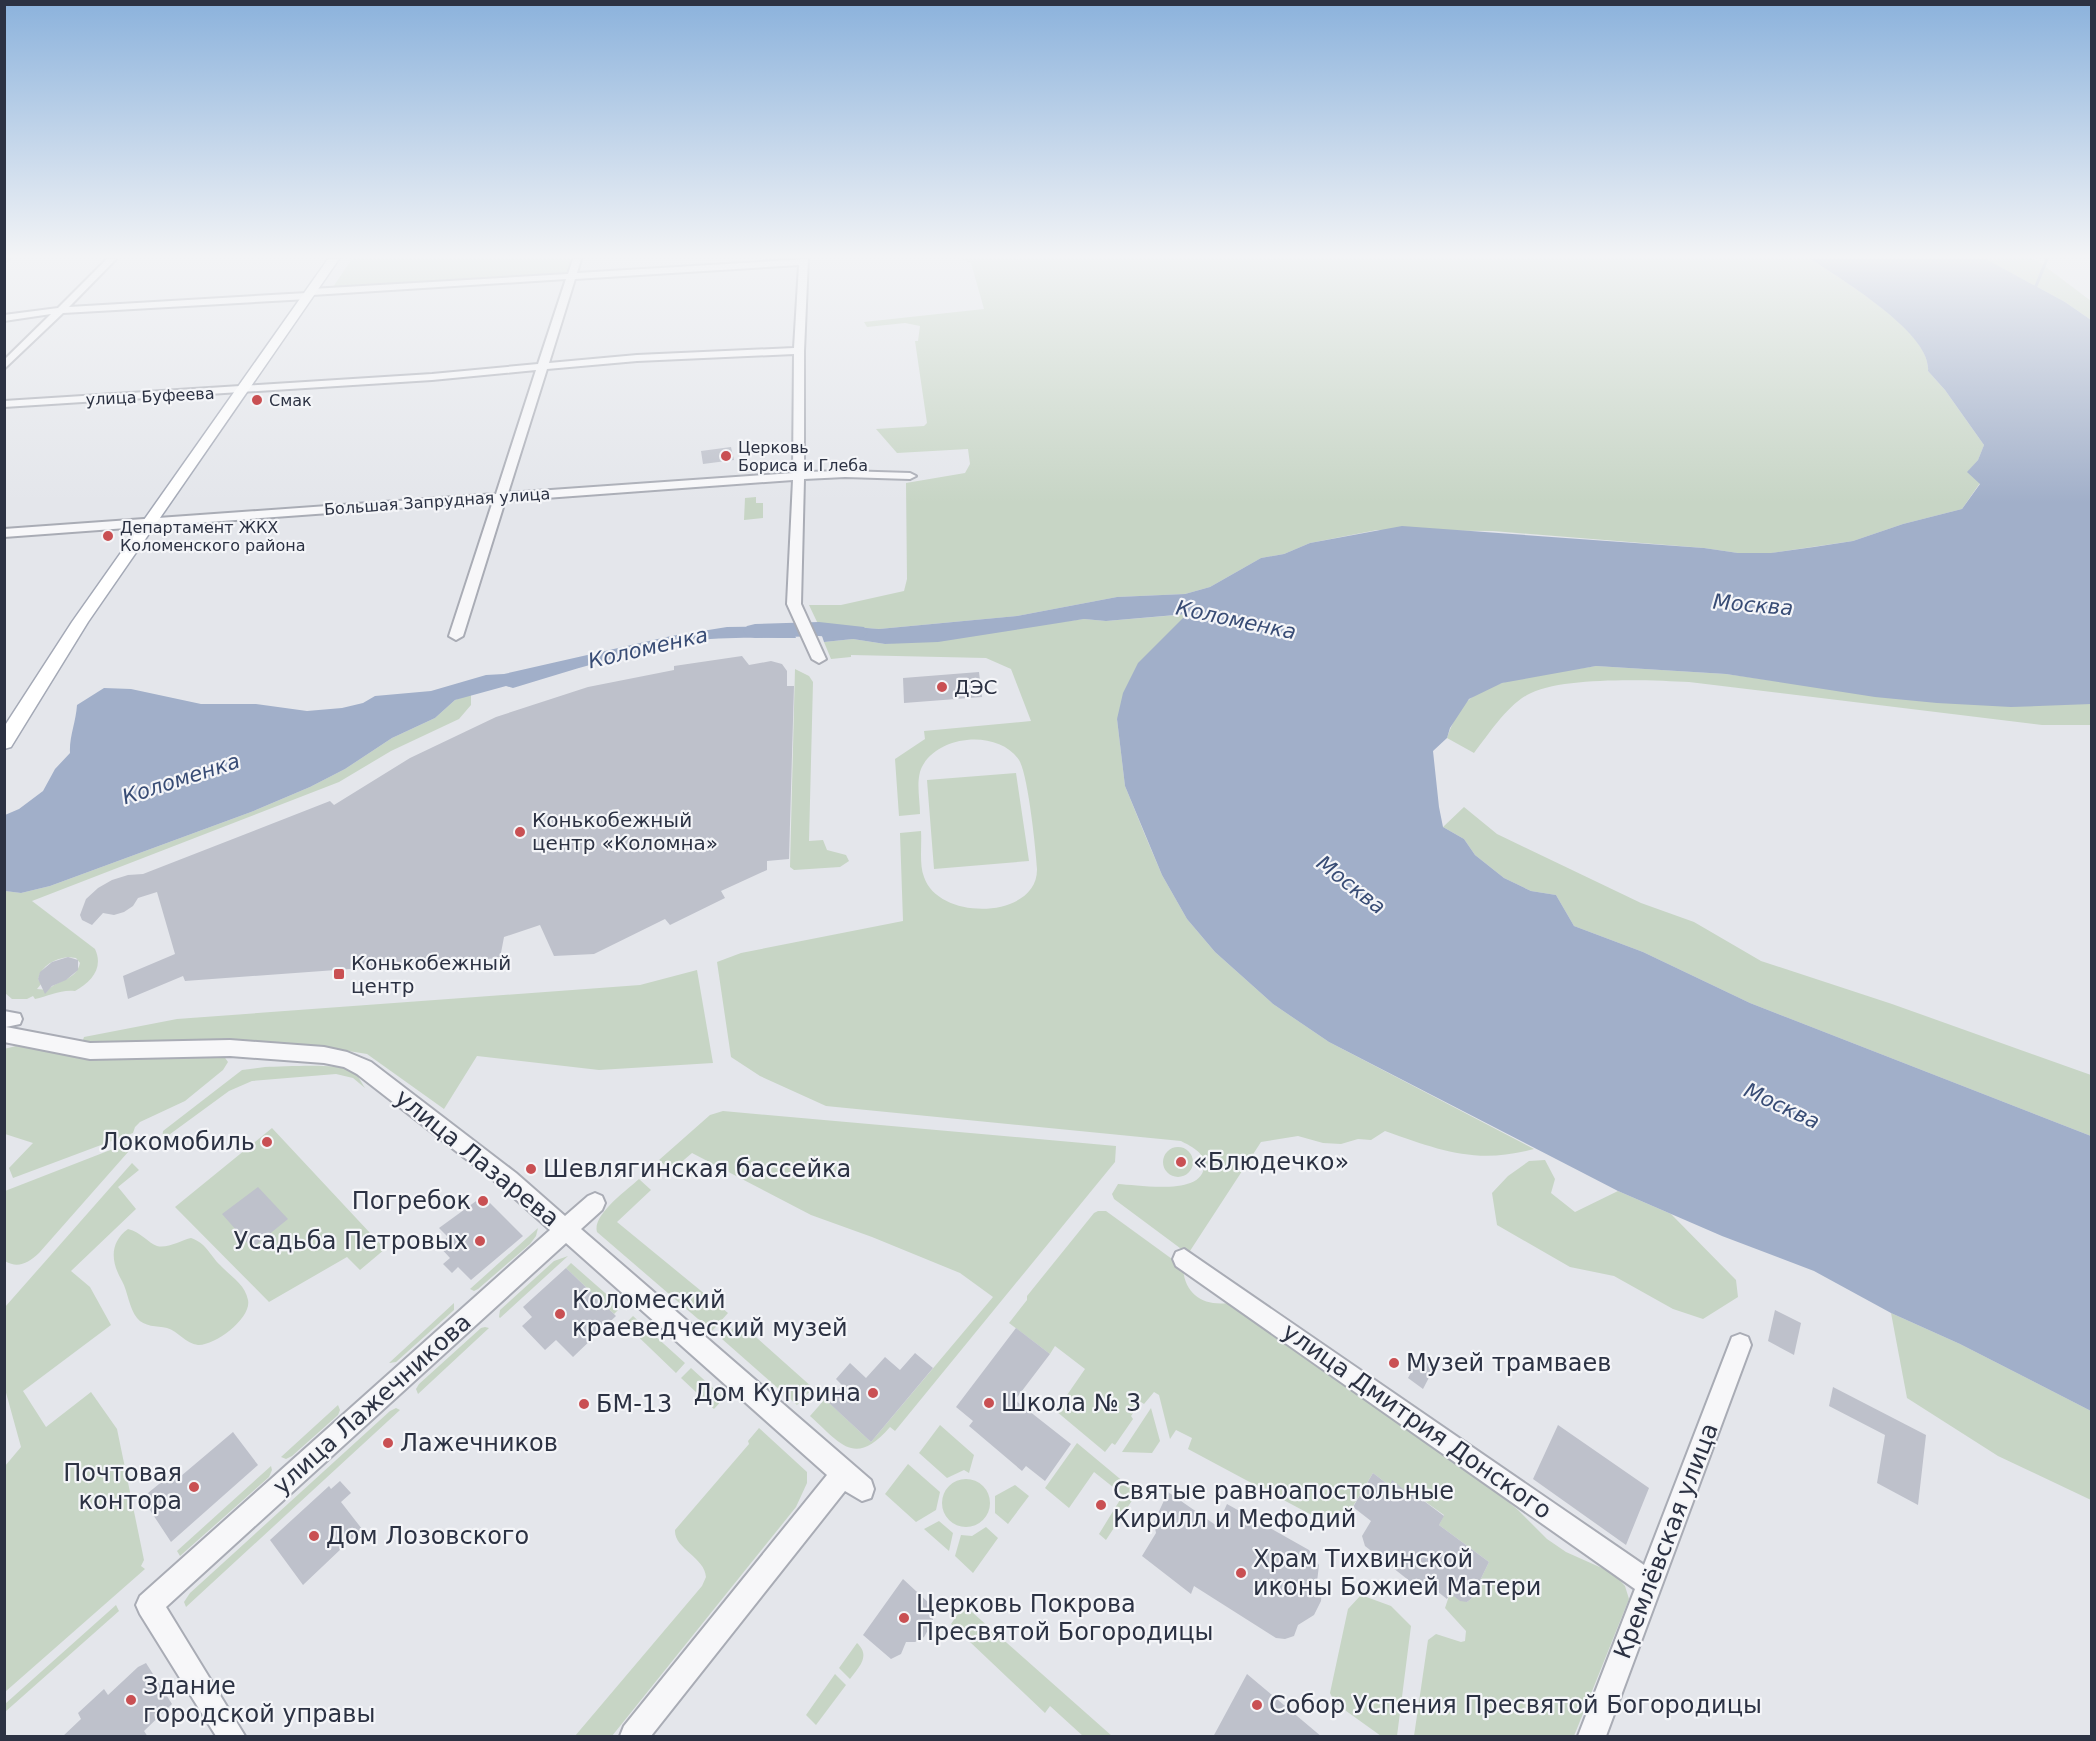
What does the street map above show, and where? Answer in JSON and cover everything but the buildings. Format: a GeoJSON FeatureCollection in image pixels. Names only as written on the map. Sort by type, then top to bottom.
{"type":"FeatureCollection","features":[{"type":"Feature","properties":{"kind":"main road"},"geometry":{"type":"LineString","coordinates":[[4,718],[64,646],[277,340]]}},
{"type":"Feature","properties":{"kind":"main road"},"geometry":{"type":"LineString","coordinates":[[4,743],[34,699],[64,646]]}},
{"type":"Feature","properties":{"kind":"street"},"geometry":{"type":"LineString","coordinates":[[4,366],[30,340]]}},
{"type":"Feature","properties":{"kind":"street"},"geometry":{"type":"LineString","coordinates":[[456,636],[551,340]]}},
{"type":"Feature","properties":{"kind":"street"},"geometry":{"type":"LineString","coordinates":[[800,340],[794,604],[819,659]]}},
{"type":"Feature","properties":{"kind":"street","name":"улица Буфеева"},"geometry":{"type":"LineString","coordinates":[[4,404],[243,390],[542,368],[555,364],[637,358],[799,351]]}},
{"type":"Feature","properties":{"kind":"street","name":"Большая Запрудная улица"},"geometry":{"type":"LineString","coordinates":[[4,533],[798,476],[845,474],[910,476]]}},
{"type":"Feature","properties":{"kind":"street","name":"улица Лазарева"},"geometry":{"type":"LineString","coordinates":[[7,1024],[90,1051],[230,1048],[324,1055],[346,1060],[373,1074],[509,1180],[853,1481],[634,1737]]}},
{"type":"Feature","properties":{"kind":"street","name":"улица Лажечникова"},"geometry":{"type":"LineString","coordinates":[[231,1737],[150,1605],[596,1203]]}},
{"type":"Feature","properties":{"kind":"street","name":"улица Дмитрия Донского"},"geometry":{"type":"LineString","coordinates":[[1184,1259],[1650,1584]]}},
{"type":"Feature","properties":{"kind":"street","name":"Кремлёвская улица"},"geometry":{"type":"LineString","coordinates":[[1592,1737],[1740,1345]]}},
{"type":"Feature","properties":{"kind":"green space"},"geometry":{"type":"Polygon","coordinates":[[[1916,340],[1925,356],[1928,371],[1945,390],[1984,445],[1978,460],[1968,472],[1980,483],[1962,509],[1903,524],[1853,541],[1772,553],[1738,553],[1704,548],[1493,531],[1377,530],[1310,543],[1284,554],[1261,558],[1210,587],[1185,594],[1117,597],[1017,616],[879,629],[818,624],[809,605],[841,605],[904,591],[907,579],[906,483],[965,473],[970,464],[968,449],[897,453],[876,429],[924,426],[927,423],[915,341],[1916,340]]]}},
{"type":"Feature","properties":{"kind":"green space"},"geometry":{"type":"Polygon","coordinates":[[[756,497],[756,503],[763,503],[763,518],[744,520],[745,498],[756,497]]]}},
{"type":"Feature","properties":{"kind":"green space"},"geometry":{"type":"Polygon","coordinates":[[[1189,614],[1117,719],[1125,786],[1162,875],[1187,919],[1215,952],[1273,1004],[1329,1042],[1534,1149],[1494,1156],[1458,1153],[1385,1131],[1371,1140],[1358,1139],[1341,1144],[1323,1143],[1298,1136],[1261,1142],[1188,1254],[1114,1199],[1112,1194],[1118,1184],[1170,1187],[1195,1181],[1202,1174],[1204,1163],[1199,1152],[1192,1147],[1181,1141],[826,1106],[760,1076],[731,1057],[717,962],[741,953],[903,921],[900,833],[921,831],[922,872],[933,892],[948,902],[986,909],[1006,905],[1022,898],[1033,886],[1037,869],[1031,813],[1022,768],[1019,760],[1010,750],[985,740],[956,742],[943,747],[931,755],[921,770],[918,789],[920,814],[899,816],[895,759],[925,739],[924,731],[1031,721],[1011,669],[986,658],[851,655],[851,657],[831,659],[824,642],[853,639],[885,644],[1084,619],[1106,621],[1189,614]]]}},
{"type":"Feature","properties":{"kind":"green space"},"geometry":{"type":"Polygon","coordinates":[[[1596,666],[1726,674],[1783,682],[2091,704],[2091,725],[2042,725],[1689,682],[1606,681],[1561,685],[1527,695],[1505,714],[1474,753],[1447,738],[1463,706],[1484,690],[1514,679],[1596,666]]]}},
{"type":"Feature","properties":{"kind":"green space"},"geometry":{"type":"Polygon","coordinates":[[[795,669],[809,676],[813,682],[809,841],[823,840],[827,850],[846,855],[849,861],[840,867],[794,870],[790,867],[795,669]]]}},
{"type":"Feature","properties":{"kind":"green space"},"geometry":{"type":"Polygon","coordinates":[[[471,694],[471,705],[459,719],[391,751],[339,782],[32,901],[95,949],[97,968],[91,979],[75,991],[60,992],[35,999],[33,996],[27,999],[12,999],[5,993],[5,891],[21,893],[50,886],[251,812],[310,787],[345,769],[392,738],[435,718],[455,700],[471,694]],[[63,958],[46,966],[38,979],[41,984],[37,989],[48,990],[71,977],[80,963],[76,958],[63,958]]]}},
{"type":"Feature","properties":{"kind":"green space"},"geometry":{"type":"Polygon","coordinates":[[[1016,773],[1029,861],[934,869],[927,780],[1016,773]]]}},
{"type":"Feature","properties":{"kind":"green space"},"geometry":{"type":"Polygon","coordinates":[[[1464,807],[1497,834],[1641,903],[1694,922],[1761,961],[1892,1004],[2091,1075],[2091,1136],[1750,1003],[1643,952],[1574,926],[1556,895],[1531,891],[1504,878],[1475,855],[1464,839],[1443,827],[1464,807]]]}},
{"type":"Feature","properties":{"kind":"green space"},"geometry":{"type":"Polygon","coordinates":[[[697,970],[713,1063],[599,1070],[477,1056],[444,1109],[367,1054],[330,1048],[227,1040],[93,1043],[83,1040],[84,1037],[177,1019],[640,985],[697,970]]]}},
{"type":"Feature","properties":{"kind":"green space"},"geometry":{"type":"Polygon","coordinates":[[[16,1046],[100,1059],[217,1054],[223,1055],[228,1062],[223,1070],[185,1101],[140,1122],[133,1133],[13,1178],[9,1168],[33,1143],[5,1134],[4,1049],[16,1046]]]}},
{"type":"Feature","properties":{"kind":"green space"},"geometry":{"type":"Polygon","coordinates":[[[265,1067],[343,1068],[355,1074],[365,1088],[353,1078],[336,1074],[252,1081],[229,1091],[162,1140],[163,1131],[242,1070],[265,1067]]]}},
{"type":"Feature","properties":{"kind":"green space"},"geometry":{"type":"Polygon","coordinates":[[[723,1111],[1116,1146],[1115,1162],[895,1431],[890,1427],[878,1439],[858,1449],[840,1443],[810,1416],[825,1399],[871,1442],[993,1297],[960,1273],[811,1215],[692,1153],[671,1171],[659,1160],[710,1115],[723,1111]]]}},
{"type":"Feature","properties":{"kind":"green space"},"geometry":{"type":"Polygon","coordinates":[[[272,1128],[385,1249],[360,1270],[347,1257],[269,1302],[175,1207],[272,1128]]]}},
{"type":"Feature","properties":{"kind":"green space"},"geometry":{"type":"Polygon","coordinates":[[[136,1140],[136,1143],[39,1253],[31,1260],[19,1265],[5,1261],[5,1191],[136,1140]]]}},
{"type":"Feature","properties":{"kind":"green space"},"geometry":{"type":"Polygon","coordinates":[[[1178,1147],[1189,1151],[1193,1162],[1189,1173],[1178,1177],[1167,1173],[1163,1162],[1167,1151],[1178,1147]]]}},
{"type":"Feature","properties":{"kind":"green space"},"geometry":{"type":"Polygon","coordinates":[[[1545,1160],[1555,1179],[1551,1193],[1575,1212],[1618,1191],[1671,1214],[1736,1280],[1738,1297],[1703,1319],[1673,1309],[1614,1276],[1570,1267],[1497,1225],[1492,1193],[1508,1176],[1529,1161],[1545,1160]]]}},
{"type":"Feature","properties":{"kind":"green space"},"geometry":{"type":"Polygon","coordinates":[[[132,1163],[139,1170],[118,1187],[136,1209],[71,1271],[90,1287],[111,1325],[23,1391],[46,1427],[91,1392],[117,1429],[144,1560],[141,1566],[145,1569],[5,1692],[5,1466],[21,1447],[5,1389],[5,1307],[132,1163]]]}},
{"type":"Feature","properties":{"kind":"green space"},"geometry":{"type":"Polygon","coordinates":[[[639,1179],[651,1190],[617,1222],[728,1313],[712,1331],[597,1232],[597,1225],[605,1211],[639,1179]]]}},
{"type":"Feature","properties":{"kind":"green space"},"geometry":{"type":"Polygon","coordinates":[[[1098,1211],[1106,1211],[1183,1267],[1187,1286],[1198,1298],[1214,1303],[1234,1302],[1461,1462],[1518,1510],[1547,1539],[1566,1552],[1613,1573],[1625,1586],[1629,1599],[1574,1736],[1414,1736],[1428,1640],[1436,1634],[1461,1642],[1465,1641],[1466,1631],[1445,1608],[1450,1593],[1467,1602],[1471,1599],[1489,1562],[1439,1525],[1444,1515],[1409,1490],[1407,1492],[1392,1481],[1390,1486],[1373,1473],[1344,1521],[1334,1527],[1188,1449],[1192,1438],[1176,1430],[1170,1439],[1159,1395],[1154,1392],[1144,1404],[1141,1402],[1131,1416],[1133,1419],[1115,1445],[1112,1443],[1105,1452],[1056,1411],[1085,1369],[1055,1346],[1050,1354],[1009,1323],[1027,1300],[1027,1296],[1098,1211]]]}},
{"type":"Feature","properties":{"kind":"green space"},"geometry":{"type":"Polygon","coordinates":[[[538,1228],[530,1244],[478,1289],[474,1291],[470,1289],[538,1228]]]}},
{"type":"Feature","properties":{"kind":"green space"},"geometry":{"type":"Polygon","coordinates":[[[128,1229],[161,1247],[191,1238],[200,1243],[246,1294],[248,1307],[244,1315],[231,1330],[222,1336],[214,1341],[198,1345],[167,1328],[147,1325],[140,1321],[132,1310],[114,1260],[118,1240],[128,1229]]]}},
{"type":"Feature","properties":{"kind":"green space"},"geometry":{"type":"Polygon","coordinates":[[[568,1256],[499,1317],[500,1310],[554,1261],[568,1256]]]}},
{"type":"Feature","properties":{"kind":"green space"},"geometry":{"type":"Polygon","coordinates":[[[571,1263],[621,1307],[614,1314],[566,1268],[571,1263]]]}},
{"type":"Feature","properties":{"kind":"green space"},"geometry":{"type":"Polygon","coordinates":[[[454,1303],[454,1310],[396,1362],[389,1363],[454,1303]]]}},
{"type":"Feature","properties":{"kind":"green space"},"geometry":{"type":"Polygon","coordinates":[[[1891,1313],[1960,1344],[2091,1411],[2091,1500],[1998,1456],[1907,1398],[1891,1313]]]}},
{"type":"Feature","properties":{"kind":"green space"},"geometry":{"type":"Polygon","coordinates":[[[633,1316],[685,1363],[676,1373],[625,1324],[633,1316]]]}},
{"type":"Feature","properties":{"kind":"green space"},"geometry":{"type":"Polygon","coordinates":[[[739,1322],[813,1388],[797,1405],[722,1339],[739,1322]]]}},
{"type":"Feature","properties":{"kind":"green space"},"geometry":{"type":"Polygon","coordinates":[[[481,1328],[489,1328],[418,1394],[416,1389],[419,1384],[481,1328]]]}},
{"type":"Feature","properties":{"kind":"green space"},"geometry":{"type":"Polygon","coordinates":[[[691,1368],[724,1398],[714,1409],[681,1378],[691,1368]]]}},
{"type":"Feature","properties":{"kind":"green space"},"geometry":{"type":"Polygon","coordinates":[[[338,1405],[340,1410],[338,1415],[292,1456],[286,1459],[281,1457],[338,1405]]]}},
{"type":"Feature","properties":{"kind":"green space"},"geometry":{"type":"Polygon","coordinates":[[[396,1408],[400,1410],[186,1607],[184,1602],[190,1593],[396,1408]]]}},
{"type":"Feature","properties":{"kind":"green space"},"geometry":{"type":"Polygon","coordinates":[[[1151,1408],[1160,1441],[1152,1453],[1122,1452],[1151,1408]]]}},
{"type":"Feature","properties":{"kind":"green space"},"geometry":{"type":"Polygon","coordinates":[[[940,1425],[974,1455],[969,1473],[964,1470],[947,1478],[919,1453],[940,1425]]]}},
{"type":"Feature","properties":{"kind":"green space"},"geometry":{"type":"Polygon","coordinates":[[[759,1428],[807,1472],[807,1483],[796,1507],[612,1736],[575,1736],[702,1586],[706,1577],[704,1570],[701,1564],[679,1543],[675,1530],[749,1444],[748,1441],[759,1428]]]}},
{"type":"Feature","properties":{"kind":"green space"},"geometry":{"type":"Polygon","coordinates":[[[1077,1443],[1137,1493],[1106,1540],[1099,1534],[1123,1495],[1094,1472],[1069,1508],[1045,1488],[1077,1443]]]}},
{"type":"Feature","properties":{"kind":"green space"},"geometry":{"type":"Polygon","coordinates":[[[908,1464],[940,1492],[936,1510],[916,1522],[885,1494],[908,1464]]]}},
{"type":"Feature","properties":{"kind":"green space"},"geometry":{"type":"Polygon","coordinates":[[[271,1466],[269,1477],[180,1556],[177,1551],[271,1466]]]}},
{"type":"Feature","properties":{"kind":"green space"},"geometry":{"type":"Polygon","coordinates":[[[966,1479],[983,1486],[990,1503],[983,1520],[966,1527],[949,1520],[942,1503],[949,1486],[966,1479]]]}},
{"type":"Feature","properties":{"kind":"green space"},"geometry":{"type":"Polygon","coordinates":[[[1015,1485],[1029,1496],[1008,1524],[995,1513],[995,1496],[1015,1485]]]}},
{"type":"Feature","properties":{"kind":"green space"},"geometry":{"type":"Polygon","coordinates":[[[939,1521],[953,1533],[949,1551],[924,1529],[939,1521]]]}},
{"type":"Feature","properties":{"kind":"green space"},"geometry":{"type":"Polygon","coordinates":[[[986,1527],[998,1538],[973,1573],[955,1556],[961,1535],[972,1536],[986,1527]]]}},
{"type":"Feature","properties":{"kind":"green space"},"geometry":{"type":"Polygon","coordinates":[[[1361,1595],[1391,1606],[1411,1626],[1397,1736],[1381,1736],[1335,1703],[1330,1693],[1348,1609],[1361,1595]]]}},
{"type":"Feature","properties":{"kind":"green space"},"geometry":{"type":"Polygon","coordinates":[[[116,1605],[119,1611],[5,1712],[5,1704],[116,1605]]]}},
{"type":"Feature","properties":{"kind":"green space"},"geometry":{"type":"Polygon","coordinates":[[[964,1605],[1112,1736],[1083,1736],[1050,1706],[1045,1713],[951,1624],[964,1605]]]}},
{"type":"Feature","properties":{"kind":"green space"},"geometry":{"type":"Polygon","coordinates":[[[857,1643],[863,1652],[863,1657],[860,1666],[850,1679],[839,1668],[857,1643]]]}},
{"type":"Feature","properties":{"kind":"green space"},"geometry":{"type":"Polygon","coordinates":[[[835,1674],[846,1685],[816,1725],[806,1715],[835,1674]]]}},
{"type":"Feature","properties":{"kind":"water","name":"Москва"},"geometry":{"type":"Polygon","coordinates":[[[1915,340],[2091,340],[2091,704],[2011,707],[1937,703],[1875,697],[1726,674],[1596,666],[1502,683],[1469,699],[1450,728],[1447,738],[1433,751],[1439,807],[1443,827],[1464,839],[1475,855],[1504,878],[1531,891],[1556,895],[1574,926],[1643,952],[1750,1003],[2091,1136],[2091,1411],[1960,1344],[1891,1313],[1814,1271],[1722,1236],[1618,1191],[1329,1042],[1273,1004],[1215,952],[1187,919],[1162,875],[1125,786],[1117,719],[1123,693],[1138,663],[1187,614],[1106,621],[1084,619],[938,642],[885,644],[853,639],[824,642],[818,624],[879,629],[1017,616],[1117,597],[1185,594],[1210,587],[1261,558],[1284,554],[1310,543],[1402,526],[1704,548],[1738,553],[1771,553],[1853,541],[1903,524],[1962,509],[1980,484],[1967,472],[1978,460],[1984,445],[1945,390],[1928,371],[1925,356],[1915,340]]]}},
{"type":"Feature","properties":{"kind":"water"},"geometry":{"type":"Polygon","coordinates":[[[791,626],[796,638],[727,638],[664,646],[620,656],[513,688],[506,686],[455,700],[435,718],[392,738],[345,769],[310,787],[251,812],[50,886],[21,893],[5,891],[5,815],[19,809],[43,791],[55,769],[70,753],[77,705],[104,688],[131,689],[201,704],[256,704],[307,711],[342,708],[363,703],[375,696],[431,691],[486,675],[504,674],[671,636],[727,627],[791,626]]]}},
{"type":"Feature","properties":{"kind":"waterway","name":"Коломенка"},"geometry":{"type":"LineString","coordinates":[[755,631],[819,629],[856,632]]}},
{"type":"Feature","properties":{"kind":"place","name":"Смак"},"geometry":{"type":"Point","coordinates":[257,400]}},
{"type":"Feature","properties":{"kind":"place","name":"Церковь Бориса и Глеба"},"geometry":{"type":"Point","coordinates":[726,456]}},
{"type":"Feature","properties":{"kind":"place","name":"Департамент ЖКХ Коломенского района"},"geometry":{"type":"Point","coordinates":[108,536]}},
{"type":"Feature","properties":{"kind":"place","name":"ДЭС"},"geometry":{"type":"Point","coordinates":[942,687]}},
{"type":"Feature","properties":{"kind":"place","name":"Конькобежный центр «Коломна»"},"geometry":{"type":"Point","coordinates":[520,832]}},
{"type":"Feature","properties":{"kind":"place","name":"Конькобежный центр"},"geometry":{"type":"Point","coordinates":[339,974]}},
{"type":"Feature","properties":{"kind":"place","name":"Локомобиль"},"geometry":{"type":"Point","coordinates":[267,1142]}},
{"type":"Feature","properties":{"kind":"place","name":"«Блюдечко»"},"geometry":{"type":"Point","coordinates":[1181,1162]}},
{"type":"Feature","properties":{"kind":"place","name":"Шевлягинская бассейка"},"geometry":{"type":"Point","coordinates":[531,1169]}},
{"type":"Feature","properties":{"kind":"place","name":"Погребок"},"geometry":{"type":"Point","coordinates":[483,1201]}},
{"type":"Feature","properties":{"kind":"place","name":"Усадьба Петровых"},"geometry":{"type":"Point","coordinates":[480,1241]}},
{"type":"Feature","properties":{"kind":"place","name":"Коломеский краеведческий музей"},"geometry":{"type":"Point","coordinates":[560,1314]}},
{"type":"Feature","properties":{"kind":"place","name":"Музей трамваев"},"geometry":{"type":"Point","coordinates":[1394,1363]}},
{"type":"Feature","properties":{"kind":"place","name":"Дом Куприна"},"geometry":{"type":"Point","coordinates":[873,1393]}},
{"type":"Feature","properties":{"kind":"place","name":"Школа № 3"},"geometry":{"type":"Point","coordinates":[989,1403]}},
{"type":"Feature","properties":{"kind":"place","name":"БМ-13"},"geometry":{"type":"Point","coordinates":[584,1404]}},
{"type":"Feature","properties":{"kind":"place","name":"Лажечников"},"geometry":{"type":"Point","coordinates":[388,1443]}},
{"type":"Feature","properties":{"kind":"place","name":"Почтовая контора"},"geometry":{"type":"Point","coordinates":[194,1487]}},
{"type":"Feature","properties":{"kind":"place","name":"Святые равноапостольные Кирилл и Мефодий"},"geometry":{"type":"Point","coordinates":[1101,1505]}},
{"type":"Feature","properties":{"kind":"place","name":"Дом Лозовского"},"geometry":{"type":"Point","coordinates":[314,1536]}},
{"type":"Feature","properties":{"kind":"place","name":"Храм Тихвинской иконы Божией Матери"},"geometry":{"type":"Point","coordinates":[1241,1573]}},
{"type":"Feature","properties":{"kind":"place","name":"Церковь Покрова Пресвятой Богородицы"},"geometry":{"type":"Point","coordinates":[904,1618]}},
{"type":"Feature","properties":{"kind":"place","name":"Здание городской управы"},"geometry":{"type":"Point","coordinates":[131,1700]}},
{"type":"Feature","properties":{"kind":"place","name":"Собор Успения Пресвятой Богородицы"},"geometry":{"type":"Point","coordinates":[1257,1705]}}]}
